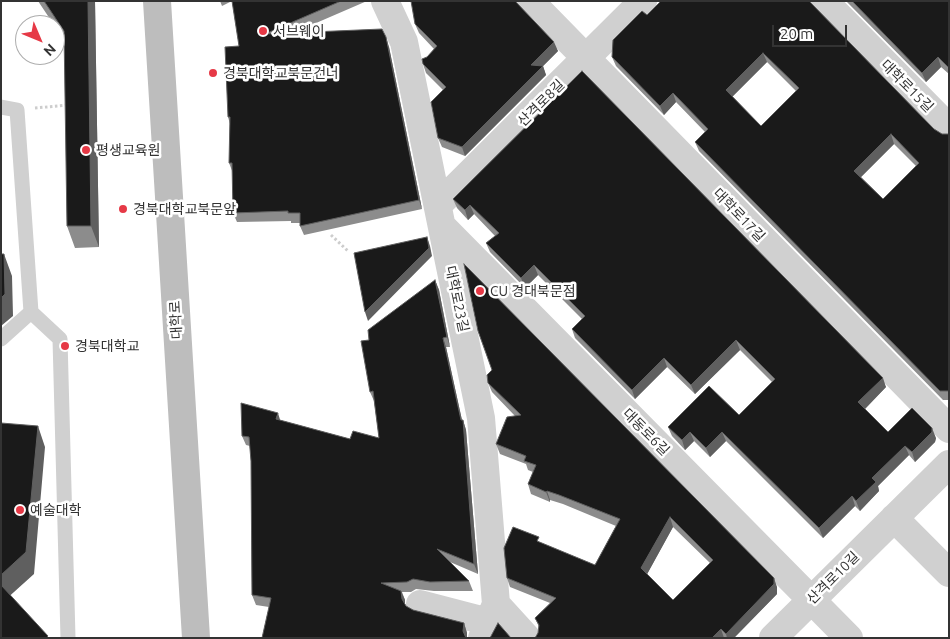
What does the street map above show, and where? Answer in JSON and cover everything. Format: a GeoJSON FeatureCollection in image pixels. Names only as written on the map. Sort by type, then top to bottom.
{"type":"FeatureCollection","features":[{"type":"Feature","properties":{"kind":"main road","name":"대학로"},"geometry":{"type":"LineString","coordinates":[[157,1],[196,638]]}},
{"type":"Feature","properties":{"kind":"street","name":"대학로23길"},"geometry":{"type":"LineString","coordinates":[[385,1],[404,42],[481,418],[489,621]]}},
{"type":"Feature","properties":{"kind":"street","name":"대학로17길"},"geometry":{"type":"LineString","coordinates":[[530,1],[949,429]]}},
{"type":"Feature","properties":{"kind":"street","name":"산격로8길"},"geometry":{"type":"LineString","coordinates":[[440,216],[586,59],[643,1]]}},
{"type":"Feature","properties":{"kind":"street","name":"대학로15길"},"geometry":{"type":"LineString","coordinates":[[824,1],[949,128]]}},
{"type":"Feature","properties":{"kind":"street","name":"대동로6길"},"geometry":{"type":"LineString","coordinates":[[440,216],[849,638]]}},
{"type":"Feature","properties":{"kind":"street","name":"산격로10길"},"geometry":{"type":"LineString","coordinates":[[773,638],[949,464]]}},
{"type":"Feature","properties":{"kind":"street"},"geometry":{"type":"LineString","coordinates":[[894,518],[949,573]]}},
{"type":"Feature","properties":{"kind":"street"},"geometry":{"type":"LineString","coordinates":[[420,604],[489,621],[527,638]]}},
{"type":"Feature","properties":{"kind":"lane"},"geometry":{"type":"LineString","coordinates":[[1,108],[17,110],[31,312],[60,339],[68,638]]}},
{"type":"Feature","properties":{"kind":"lane"},"geometry":{"type":"LineString","coordinates":[[1,339],[31,312]]}},
{"type":"Feature","properties":{"kind":"path"},"geometry":{"type":"LineString","coordinates":[[17,110],[70,104]]}},
{"type":"Feature","properties":{"kind":"path"},"geometry":{"type":"LineString","coordinates":[[332,235],[349,252]]}},
{"type":"Feature","properties":{"kind":"building","name":"평생교육원"},"geometry":{"type":"Polygon","coordinates":[[[44,1],[88,1],[91,226],[67,226],[65,15],[53,15],[44,1]]]}},
{"type":"Feature","properties":{"kind":"building"},"geometry":{"type":"Polygon","coordinates":[[[232,1],[341,1],[265,34],[382,29],[386,37],[419,200],[300,226],[300,213],[288,213],[288,211],[233,213],[232,163],[229,163],[230,117],[228,117],[225,47],[239,46],[232,1]]]}},
{"type":"Feature","properties":{"kind":"building"},"geometry":{"type":"Polygon","coordinates":[[[411,1],[515,1],[554,42],[531,65],[543,66],[462,147],[438,138],[431,102],[446,87],[423,64],[422,59],[427,57],[437,46],[415,24],[411,1]]]}},
{"type":"Feature","properties":{"kind":"building"},"geometry":{"type":"Polygon","coordinates":[[[661,1],[809,1],[934,129],[942,134],[949,134],[949,391],[940,391],[695,142],[708,129],[673,93],[660,106],[612,57],[613,40],[642,11],[647,15],[661,1]],[[763,53],[726,90],[761,126],[799,88],[763,53]],[[891,134],[854,171],[883,199],[919,163],[891,134]]]}},
{"type":"Feature","properties":{"kind":"building"},"geometry":{"type":"Polygon","coordinates":[[[852,1],[949,1],[949,68],[938,57],[922,73],[852,1]]]}},
{"type":"Feature","properties":{"kind":"building"},"geometry":{"type":"Polygon","coordinates":[[[582,71],[883,378],[858,402],[888,432],[912,408],[932,428],[932,432],[912,452],[905,446],[872,478],[876,482],[856,501],[852,496],[819,528],[722,432],[706,448],[690,432],[682,440],[668,427],[709,386],[739,415],[775,379],[736,340],[691,385],[664,358],[632,390],[572,329],[585,316],[534,265],[521,278],[486,243],[499,233],[470,205],[465,210],[453,199],[582,71]]]}},
{"type":"Feature","properties":{"kind":"building"},"geometry":{"type":"Polygon","coordinates":[[[427,237],[429,248],[365,312],[354,253],[427,237]]]}},
{"type":"Feature","properties":{"kind":"building"},"geometry":{"type":"Polygon","coordinates":[[[1,254],[4,254],[5,294],[1,298],[1,254]]]}},
{"type":"Feature","properties":{"kind":"building"},"geometry":{"type":"Polygon","coordinates":[[[464,264],[774,578],[774,584],[726,634],[721,629],[712,638],[535,638],[539,625],[535,618],[556,598],[507,578],[504,548],[513,527],[539,537],[537,541],[595,565],[620,519],[528,484],[536,465],[524,461],[526,456],[496,444],[507,417],[521,415],[488,383],[487,375],[492,370],[478,331],[464,264]],[[670,517],[641,568],[673,600],[713,560],[670,517]]]}},
{"type":"Feature","properties":{"kind":"building"},"geometry":{"type":"Polygon","coordinates":[[[435,280],[447,337],[443,338],[461,420],[463,420],[474,564],[437,549],[469,581],[430,582],[413,579],[407,582],[381,583],[401,591],[402,599],[406,606],[413,610],[464,623],[463,631],[466,638],[262,638],[271,598],[252,595],[251,461],[249,437],[242,436],[241,403],[278,413],[276,419],[350,439],[353,431],[379,438],[373,391],[370,392],[361,341],[369,340],[368,330],[435,280]]]}},
{"type":"Feature","properties":{"kind":"building"},"geometry":{"type":"Polygon","coordinates":[[[1,423],[38,426],[26,552],[1,575],[1,423]]]}},
{"type":"Feature","properties":{"kind":"building"},"geometry":{"type":"Polygon","coordinates":[[[1,585],[48,636],[46,638],[1,638],[1,585]]]}},
{"type":"Feature","properties":{"kind":"building"},"geometry":{"type":"Polygon","coordinates":[[[498,623],[511,638],[490,638],[498,623]]]}},
{"type":"Feature","properties":{"kind":"place","name":"서브웨이"},"geometry":{"type":"Point","coordinates":[263,31]}},
{"type":"Feature","properties":{"kind":"place","name":"경북대학교북문건너"},"geometry":{"type":"Point","coordinates":[213,73]}},
{"type":"Feature","properties":{"kind":"place","name":"평생교육원"},"geometry":{"type":"Point","coordinates":[86,150]}},
{"type":"Feature","properties":{"kind":"place","name":"경북대학교북문앞"},"geometry":{"type":"Point","coordinates":[123,209]}},
{"type":"Feature","properties":{"kind":"place","name":"CU 경대북문점"},"geometry":{"type":"Point","coordinates":[480,291]}},
{"type":"Feature","properties":{"kind":"place","name":"경북대학교"},"geometry":{"type":"Point","coordinates":[65,346]}},
{"type":"Feature","properties":{"kind":"place","name":"예술대학"},"geometry":{"type":"Point","coordinates":[20,510]}}]}
